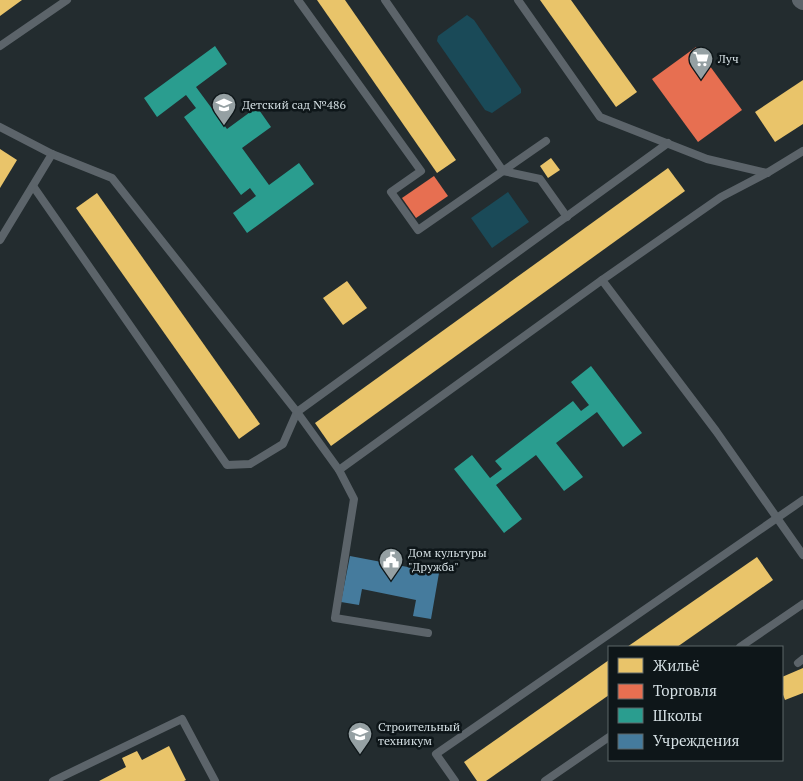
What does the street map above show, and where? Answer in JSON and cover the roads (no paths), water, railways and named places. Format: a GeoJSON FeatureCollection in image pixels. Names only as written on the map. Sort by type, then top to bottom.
{"type":"FeatureCollection","features":[{"type":"Feature","properties":{"kind":"lane"},"geometry":{"type":"LineString","coordinates":[[0,46],[67,0]]}},
{"type":"Feature","properties":{"kind":"lane"},"geometry":{"type":"LineString","coordinates":[[298,0],[421,171],[391,192],[418,230],[546,141]]}},
{"type":"Feature","properties":{"kind":"lane"},"geometry":{"type":"LineString","coordinates":[[385,0],[503,171],[540,178],[567,217]]}},
{"type":"Feature","properties":{"kind":"lane"},"geometry":{"type":"LineString","coordinates":[[518,0],[600,117],[708,159],[767,173]]}},
{"type":"Feature","properties":{"kind":"lane"},"geometry":{"type":"LineString","coordinates":[[0,127],[52,154],[112,178],[297,412],[338,470],[354,499],[335,618],[428,633]]}},
{"type":"Feature","properties":{"kind":"lane"},"geometry":{"type":"LineString","coordinates":[[33,186],[226,464],[250,464],[284,444],[297,412],[668,144]]}},
{"type":"Feature","properties":{"kind":"lane"},"geometry":{"type":"LineString","coordinates":[[338,470],[721,197],[767,173],[803,151]]}},
{"type":"Feature","properties":{"kind":"lane"},"geometry":{"type":"LineString","coordinates":[[0,240],[52,154]]}},
{"type":"Feature","properties":{"kind":"lane"},"geometry":{"type":"LineString","coordinates":[[602,280],[716,431],[803,555]]}},
{"type":"Feature","properties":{"kind":"lane"},"geometry":{"type":"LineString","coordinates":[[455,781],[436,754],[803,500]]}},
{"type":"Feature","properties":{"kind":"lane"},"geometry":{"type":"LineString","coordinates":[[741,646],[803,604]]}},
{"type":"Feature","properties":{"kind":"lane"},"geometry":{"type":"LineString","coordinates":[[53,781],[182,718],[215,781]]}},
{"type":"Feature","properties":{"kind":"lane"},"geometry":{"type":"LineString","coordinates":[[545,781],[608,738]]}},
{"type":"Feature","properties":{"kind":"place","name":"Луч"},"geometry":{"type":"Point","coordinates":[701,80]}},
{"type":"Feature","properties":{"kind":"place","name":"Детский сад №486"},"geometry":{"type":"Point","coordinates":[224,126]}},
{"type":"Feature","properties":{"kind":"place","name":"Дом культуры \"Дружба\""},"geometry":{"type":"Point","coordinates":[391,581]}},
{"type":"Feature","properties":{"kind":"place","name":"Строительный техникум"},"geometry":{"type":"Point","coordinates":[360,755]}}]}
